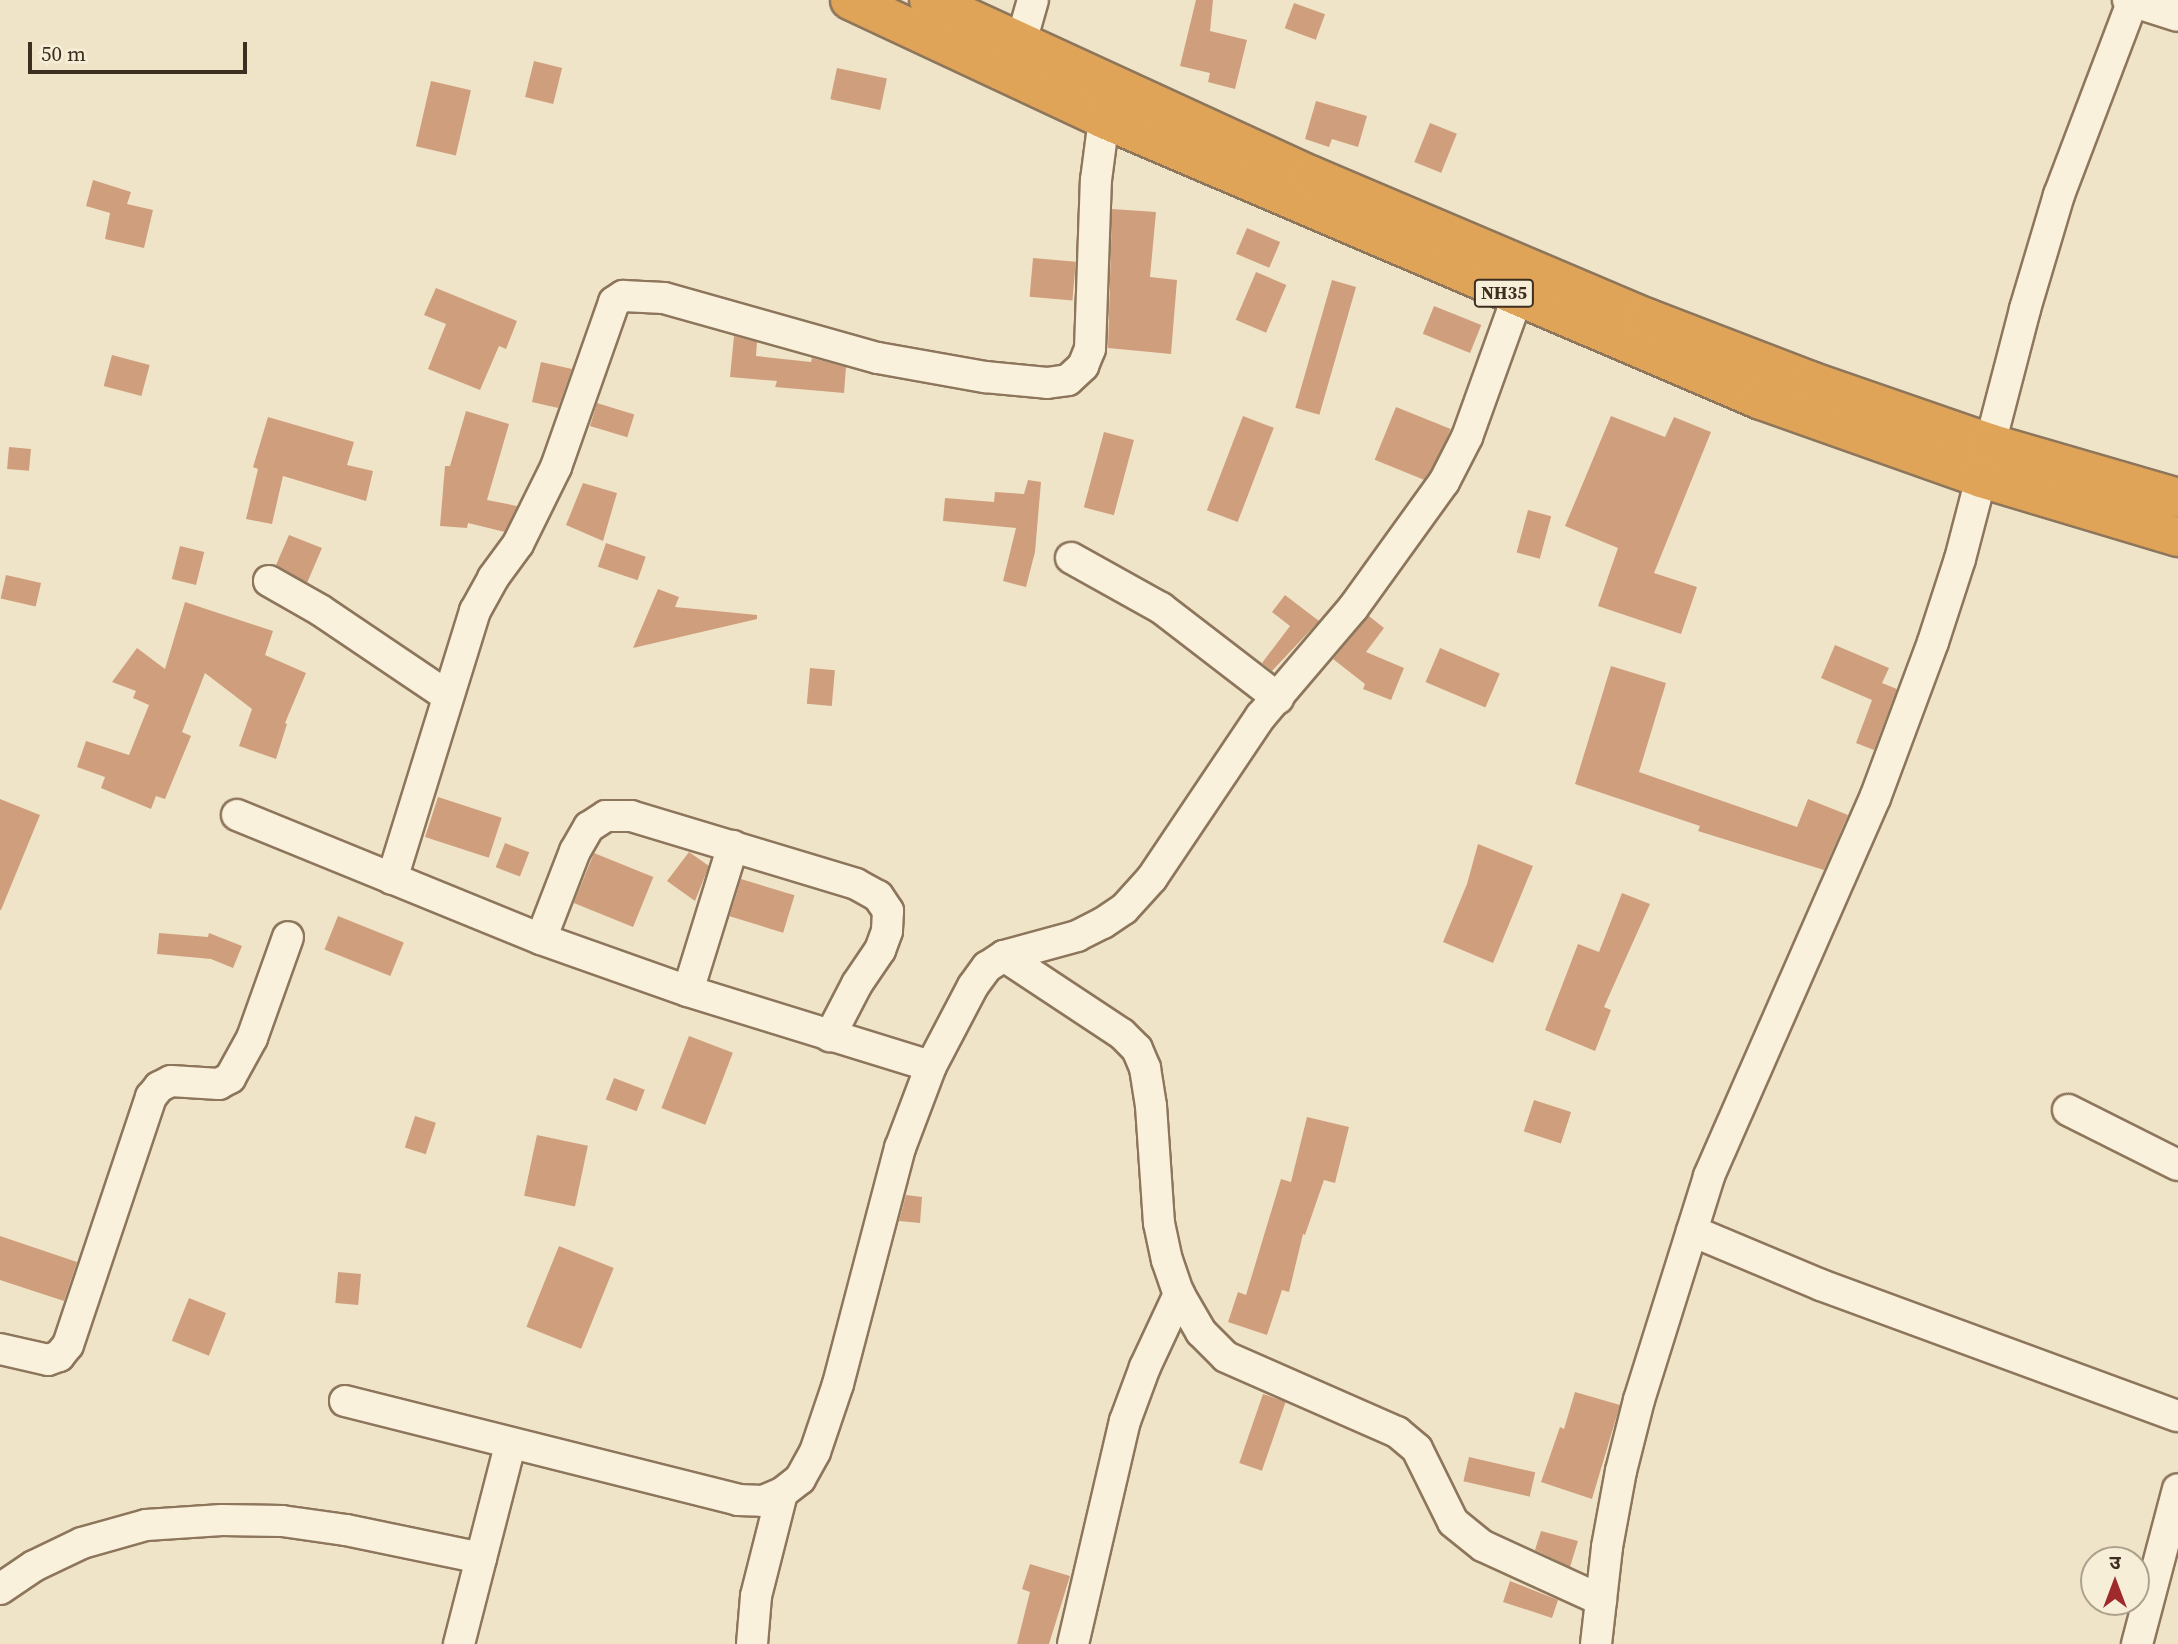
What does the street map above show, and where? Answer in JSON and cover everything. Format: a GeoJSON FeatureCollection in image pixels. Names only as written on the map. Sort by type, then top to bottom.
{"type":"FeatureCollection","features":[{"type":"Feature","properties":{"kind":"highway","name":"NH35"},"geometry":{"type":"LineString","coordinates":[[850,0],[1104,119],[1761,401],[1985,460],[2178,498]]}},
{"type":"Feature","properties":{"kind":"highway","name":"NH35"},"geometry":{"type":"LineString","coordinates":[[929,0],[1312,176],[1647,318],[1810,381],[1985,460],[2178,537]]}},
{"type":"Feature","properties":{"kind":"street"},"geometry":{"type":"LineString","coordinates":[[1021,42],[1033,0]]}},
{"type":"Feature","properties":{"kind":"street"},"geometry":{"type":"LineString","coordinates":[[1596,1644],[1621,1471],[1639,1400],[1692,1231],[1710,1176],[1875,798],[1933,642],[1960,559],[2059,195],[2131,1],[2178,16]]}},
{"type":"Feature","properties":{"kind":"street"},"geometry":{"type":"LineString","coordinates":[[391,878],[446,695],[475,611],[493,578],[518,544],[556,467],[614,302],[623,296],[638,295],[664,299],[878,358],[985,377],[1046,383],[1068,380],[1083,366],[1090,348],[1096,180],[1104,119]]}},
{"type":"Feature","properties":{"kind":"street"},"geometry":{"type":"LineString","coordinates":[[345,1401],[510,1445],[738,1500],[764,1501],[782,1493],[800,1479],[815,1452],[838,1384],[900,1148],[931,1066],[973,986],[987,967],[1004,956],[1077,936],[1124,909],[1152,878],[1261,716],[1353,608],[1444,482],[1467,437],[1517,298]]}},
{"type":"Feature","properties":{"kind":"street"},"geometry":{"type":"LineString","coordinates":[[1071,558],[1161,608],[1278,698]]}},
{"type":"Feature","properties":{"kind":"street"},"geometry":{"type":"LineString","coordinates":[[269,581],[320,610],[446,695]]}},
{"type":"Feature","properties":{"kind":"street"},"geometry":{"type":"LineString","coordinates":[[237,816],[541,939],[688,991],[931,1066]]}},
{"type":"Feature","properties":{"kind":"street"},"geometry":{"type":"LineString","coordinates":[[541,939],[575,851],[589,827],[606,816],[631,816],[856,884],[878,896],[888,911],[887,931],[880,950],[857,984],[830,1037]]}},
{"type":"Feature","properties":{"kind":"street"},"geometry":{"type":"LineString","coordinates":[[688,991],[733,846]]}},
{"type":"Feature","properties":{"kind":"street"},"geometry":{"type":"LineString","coordinates":[[0,1349],[48,1360],[59,1356],[68,1345],[151,1097],[159,1087],[171,1081],[219,1084],[230,1078],[252,1038],[289,937]]}},
{"type":"Feature","properties":{"kind":"street"},"geometry":{"type":"LineString","coordinates":[[1004,956],[1122,1034],[1137,1049],[1145,1068],[1151,1107],[1159,1223],[1179,1294],[1201,1332],[1226,1357],[1397,1432],[1417,1449],[1453,1522],[1483,1546],[1601,1600]]}},
{"type":"Feature","properties":{"kind":"street"},"geometry":{"type":"LineString","coordinates":[[2068,1110],[2178,1165]]}},
{"type":"Feature","properties":{"kind":"street"},"geometry":{"type":"LineString","coordinates":[[1692,1231],[1821,1285],[2178,1416]]}},
{"type":"Feature","properties":{"kind":"street"},"geometry":{"type":"LineString","coordinates":[[1073,1644],[1125,1421],[1145,1367],[1179,1294]]}},
{"type":"Feature","properties":{"kind":"street"},"geometry":{"type":"LineString","coordinates":[[459,1644],[510,1445]]}},
{"type":"Feature","properties":{"kind":"street"},"geometry":{"type":"LineString","coordinates":[[2137,1644],[2178,1489]]}},
{"type":"Feature","properties":{"kind":"street"},"geometry":{"type":"LineString","coordinates":[[752,1644],[756,1596],[782,1493]]}},
{"type":"Feature","properties":{"kind":"street"},"geometry":{"type":"LineString","coordinates":[[0,1589],[34,1566],[82,1543],[146,1525],[222,1520],[282,1521],[346,1530],[481,1558]]}},
{"type":"Feature","properties":{"kind":"building"},"geometry":{"type":"Polygon","coordinates":[[[1196,0],[1213,0],[1210,31],[1247,40],[1235,89],[1208,82],[1210,73],[1180,66],[1196,0]]]}},
{"type":"Feature","properties":{"kind":"building"},"geometry":{"type":"Polygon","coordinates":[[[1294,3],[1325,14],[1316,40],[1285,28],[1294,3]]]}},
{"type":"Feature","properties":{"kind":"building"},"geometry":{"type":"Polygon","coordinates":[[[534,61],[562,68],[553,104],[525,97],[534,61]]]}},
{"type":"Feature","properties":{"kind":"building"},"geometry":{"type":"Polygon","coordinates":[[[837,68],[887,79],[880,110],[830,99],[837,68]]]}},
{"type":"Feature","properties":{"kind":"building"},"geometry":{"type":"Polygon","coordinates":[[[431,81],[471,90],[456,156],[416,146],[431,81]]]}},
{"type":"Feature","properties":{"kind":"building"},"geometry":{"type":"Polygon","coordinates":[[[1316,101],[1367,116],[1358,147],[1332,139],[1329,147],[1305,139],[1316,101]]]}},
{"type":"Feature","properties":{"kind":"building"},"geometry":{"type":"Polygon","coordinates":[[[1430,123],[1457,134],[1441,173],[1414,162],[1430,123]]]}},
{"type":"Feature","properties":{"kind":"building"},"geometry":{"type":"Polygon","coordinates":[[[93,180],[131,192],[127,204],[153,210],[144,248],[105,239],[110,213],[86,206],[93,180]]]}},
{"type":"Feature","properties":{"kind":"building"},"geometry":{"type":"Polygon","coordinates":[[[1112,209],[1156,212],[1150,277],[1177,280],[1171,354],[1108,348],[1112,209]]]}},
{"type":"Feature","properties":{"kind":"building"},"geometry":{"type":"Polygon","coordinates":[[[1247,228],[1280,242],[1269,268],[1236,254],[1247,228]]]}},
{"type":"Feature","properties":{"kind":"building"},"geometry":{"type":"Polygon","coordinates":[[[1033,258],[1076,262],[1072,301],[1030,297],[1033,258]]]}},
{"type":"Feature","properties":{"kind":"building"},"geometry":{"type":"Polygon","coordinates":[[[1256,272],[1286,285],[1266,333],[1236,320],[1256,272]]]}},
{"type":"Feature","properties":{"kind":"building"},"geometry":{"type":"Polygon","coordinates":[[[1332,280],[1356,287],[1319,415],[1295,408],[1332,280]]]}},
{"type":"Feature","properties":{"kind":"building"},"geometry":{"type":"Polygon","coordinates":[[[436,288],[517,321],[506,349],[499,346],[480,390],[428,369],[446,324],[424,315],[436,288]]]}},
{"type":"Feature","properties":{"kind":"building"},"geometry":{"type":"Polygon","coordinates":[[[1434,306],[1481,325],[1470,353],[1423,334],[1434,306]]]}},
{"type":"Feature","properties":{"kind":"building"},"geometry":{"type":"Polygon","coordinates":[[[734,336],[757,342],[756,356],[811,362],[812,358],[846,367],[844,393],[775,387],[777,381],[730,377],[734,336]]]}},
{"type":"Feature","properties":{"kind":"building"},"geometry":{"type":"Polygon","coordinates":[[[112,355],[150,365],[141,396],[104,386],[112,355]]]}},
{"type":"Feature","properties":{"kind":"building"},"geometry":{"type":"Polygon","coordinates":[[[541,362],[572,369],[558,408],[532,402],[541,362]]]}},
{"type":"Feature","properties":{"kind":"building"},"geometry":{"type":"Polygon","coordinates":[[[597,403],[634,414],[627,437],[590,426],[597,403]]]}},
{"type":"Feature","properties":{"kind":"building"},"geometry":{"type":"Polygon","coordinates":[[[1396,407],[1451,429],[1429,482],[1375,460],[1396,407]]]}},
{"type":"Feature","properties":{"kind":"building"},"geometry":{"type":"Polygon","coordinates":[[[466,411],[509,424],[487,500],[517,506],[505,532],[468,523],[467,528],[440,526],[445,466],[450,466],[466,411]]]}},
{"type":"Feature","properties":{"kind":"building"},"geometry":{"type":"Polygon","coordinates":[[[1243,416],[1274,428],[1238,522],[1207,510],[1243,416]]]}},
{"type":"Feature","properties":{"kind":"building"},"geometry":{"type":"Polygon","coordinates":[[[1611,416],[1665,437],[1674,417],[1711,432],[1654,573],[1697,587],[1681,634],[1598,606],[1618,548],[1565,526],[1611,416]]]}},
{"type":"Feature","properties":{"kind":"building"},"geometry":{"type":"Polygon","coordinates":[[[268,417],[354,442],[347,465],[373,471],[366,501],[283,476],[272,524],[246,519],[258,469],[253,467],[268,417]]]}},
{"type":"Feature","properties":{"kind":"building"},"geometry":{"type":"Polygon","coordinates":[[[1104,432],[1134,440],[1114,515],[1084,507],[1104,432]]]}},
{"type":"Feature","properties":{"kind":"building"},"geometry":{"type":"Polygon","coordinates":[[[9,447],[31,449],[29,471],[7,469],[9,447]]]}},
{"type":"Feature","properties":{"kind":"building"},"geometry":{"type":"Polygon","coordinates":[[[1028,480],[1041,482],[1035,552],[1026,587],[1003,581],[1016,528],[943,521],[945,498],[994,502],[995,492],[1024,494],[1028,480]]]}},
{"type":"Feature","properties":{"kind":"building"},"geometry":{"type":"Polygon","coordinates":[[[583,483],[617,493],[603,541],[566,525],[583,483]]]}},
{"type":"Feature","properties":{"kind":"building"},"geometry":{"type":"Polygon","coordinates":[[[1528,510],[1551,516],[1540,559],[1517,553],[1528,510]]]}},
{"type":"Feature","properties":{"kind":"building"},"geometry":{"type":"Polygon","coordinates":[[[289,535],[322,548],[307,583],[276,565],[289,535]]]}},
{"type":"Feature","properties":{"kind":"building"},"geometry":{"type":"Polygon","coordinates":[[[606,543],[646,557],[638,580],[598,567],[606,543]]]}},
{"type":"Feature","properties":{"kind":"building"},"geometry":{"type":"Polygon","coordinates":[[[180,546],[204,552],[196,585],[172,579],[180,546]]]}},
{"type":"Feature","properties":{"kind":"building"},"geometry":{"type":"Polygon","coordinates":[[[6,575],[41,583],[36,606],[1,598],[6,575]]]}},
{"type":"Feature","properties":{"kind":"building"},"geometry":{"type":"Polygon","coordinates":[[[658,589],[679,597],[675,607],[757,615],[757,619],[633,648],[658,589]]]}},
{"type":"Feature","properties":{"kind":"building"},"geometry":{"type":"Polygon","coordinates":[[[1285,595],[1319,621],[1272,671],[1262,663],[1290,626],[1272,612],[1285,595]]]}},
{"type":"Feature","properties":{"kind":"building"},"geometry":{"type":"Polygon","coordinates":[[[185,602],[273,631],[265,655],[306,673],[285,723],[287,724],[276,759],[239,746],[252,709],[205,673],[182,732],[191,736],[165,799],[156,796],[151,809],[101,788],[105,777],[77,767],[86,741],[129,755],[149,705],[133,698],[136,691],[112,682],[137,648],[165,669],[185,602]]]}},
{"type":"Feature","properties":{"kind":"building"},"geometry":{"type":"Polygon","coordinates":[[[1369,616],[1384,628],[1366,652],[1404,668],[1391,700],[1363,689],[1365,684],[1333,659],[1369,616]]]}},
{"type":"Feature","properties":{"kind":"building"},"geometry":{"type":"Polygon","coordinates":[[[1835,645],[1889,668],[1882,683],[1897,689],[1874,750],[1856,743],[1872,700],[1821,678],[1835,645]]]}},
{"type":"Feature","properties":{"kind":"building"},"geometry":{"type":"Polygon","coordinates":[[[1440,648],[1500,673],[1485,707],[1426,682],[1440,648]]]}},
{"type":"Feature","properties":{"kind":"building"},"geometry":{"type":"Polygon","coordinates":[[[1611,666],[1666,683],[1639,772],[1797,827],[1808,799],[1848,815],[1824,870],[1698,831],[1700,826],[1575,784],[1611,666]]]}},
{"type":"Feature","properties":{"kind":"building"},"geometry":{"type":"Polygon","coordinates":[[[810,668],[835,670],[832,706],[807,704],[810,668]]]}},
{"type":"Feature","properties":{"kind":"building"},"geometry":{"type":"Polygon","coordinates":[[[438,797],[502,818],[489,858],[425,837],[438,797]]]}},
{"type":"Feature","properties":{"kind":"building"},"geometry":{"type":"Polygon","coordinates":[[[0,799],[40,815],[1,910],[0,910],[0,799]]]}},
{"type":"Feature","properties":{"kind":"building"},"geometry":{"type":"Polygon","coordinates":[[[505,843],[529,852],[520,877],[496,867],[505,843]]]}},
{"type":"Feature","properties":{"kind":"building"},"geometry":{"type":"Polygon","coordinates":[[[1478,844],[1533,866],[1493,963],[1443,942],[1467,884],[1478,844]]]}},
{"type":"Feature","properties":{"kind":"building"},"geometry":{"type":"Polygon","coordinates":[[[689,852],[709,866],[695,901],[667,881],[689,852]]]}},
{"type":"Feature","properties":{"kind":"building"},"geometry":{"type":"Polygon","coordinates":[[[594,853],[653,877],[633,927],[574,903],[594,853]]]}},
{"type":"Feature","properties":{"kind":"building"},"geometry":{"type":"Polygon","coordinates":[[[741,879],[795,895],[783,933],[730,916],[741,879]]]}},
{"type":"Feature","properties":{"kind":"building"},"geometry":{"type":"Polygon","coordinates":[[[1622,893],[1650,904],[1604,1007],[1611,1010],[1595,1051],[1545,1030],[1578,944],[1599,952],[1622,893]]]}},
{"type":"Feature","properties":{"kind":"building"},"geometry":{"type":"Polygon","coordinates":[[[338,916],[404,943],[390,976],[325,949],[338,916]]]}},
{"type":"Feature","properties":{"kind":"building"},"geometry":{"type":"Polygon","coordinates":[[[159,933],[208,937],[209,933],[242,946],[233,968],[211,959],[157,954],[159,933]]]}},
{"type":"Feature","properties":{"kind":"building"},"geometry":{"type":"Polygon","coordinates":[[[689,1036],[733,1053],[705,1125],[661,1108],[689,1036]]]}},
{"type":"Feature","properties":{"kind":"building"},"geometry":{"type":"Polygon","coordinates":[[[614,1078],[645,1090],[637,1111],[606,1099],[614,1078]]]}},
{"type":"Feature","properties":{"kind":"building"},"geometry":{"type":"Polygon","coordinates":[[[1534,1100],[1571,1112],[1561,1143],[1524,1131],[1534,1100]]]}},
{"type":"Feature","properties":{"kind":"building"},"geometry":{"type":"Polygon","coordinates":[[[415,1116],[436,1123],[426,1154],[405,1147],[415,1116]]]}},
{"type":"Feature","properties":{"kind":"building"},"geometry":{"type":"Polygon","coordinates":[[[1307,1117],[1349,1127],[1335,1183],[1324,1180],[1305,1235],[1303,1234],[1289,1292],[1282,1290],[1267,1335],[1228,1322],[1238,1292],[1246,1295],[1281,1179],[1291,1182],[1307,1117]]]}},
{"type":"Feature","properties":{"kind":"building"},"geometry":{"type":"Polygon","coordinates":[[[537,1135],[588,1146],[575,1206],[524,1196],[537,1135]]]}},
{"type":"Feature","properties":{"kind":"building"},"geometry":{"type":"Polygon","coordinates":[[[906,1195],[922,1197],[920,1223],[899,1221],[906,1195]]]}},
{"type":"Feature","properties":{"kind":"building"},"geometry":{"type":"Polygon","coordinates":[[[0,1236],[77,1262],[64,1301],[0,1280],[0,1236]]]}},
{"type":"Feature","properties":{"kind":"building"},"geometry":{"type":"Polygon","coordinates":[[[559,1246],[614,1268],[581,1349],[526,1327],[559,1246]]]}},
{"type":"Feature","properties":{"kind":"building"},"geometry":{"type":"Polygon","coordinates":[[[338,1272],[361,1274],[358,1305],[335,1303],[338,1272]]]}},
{"type":"Feature","properties":{"kind":"building"},"geometry":{"type":"Polygon","coordinates":[[[189,1298],[226,1313],[209,1356],[172,1341],[189,1298]]]}},
{"type":"Feature","properties":{"kind":"building"},"geometry":{"type":"Polygon","coordinates":[[[1575,1392],[1620,1405],[1592,1499],[1541,1482],[1560,1427],[1564,1429],[1575,1392]]]}},
{"type":"Feature","properties":{"kind":"building"},"geometry":{"type":"Polygon","coordinates":[[[1263,1394],[1286,1402],[1262,1471],[1239,1463],[1263,1394]]]}},
{"type":"Feature","properties":{"kind":"building"},"geometry":{"type":"Polygon","coordinates":[[[1469,1457],[1535,1472],[1530,1497],[1463,1481],[1469,1457]]]}},
{"type":"Feature","properties":{"kind":"building"},"geometry":{"type":"Polygon","coordinates":[[[1541,1531],[1578,1541],[1570,1567],[1535,1550],[1541,1531]]]}},
{"type":"Feature","properties":{"kind":"building"},"geometry":{"type":"Polygon","coordinates":[[[1030,1564],[1070,1576],[1049,1644],[1017,1644],[1030,1592],[1022,1589],[1030,1564]]]}},
{"type":"Feature","properties":{"kind":"building"},"geometry":{"type":"Polygon","coordinates":[[[1510,1581],[1558,1600],[1552,1618],[1503,1602],[1510,1581]]]}}]}
